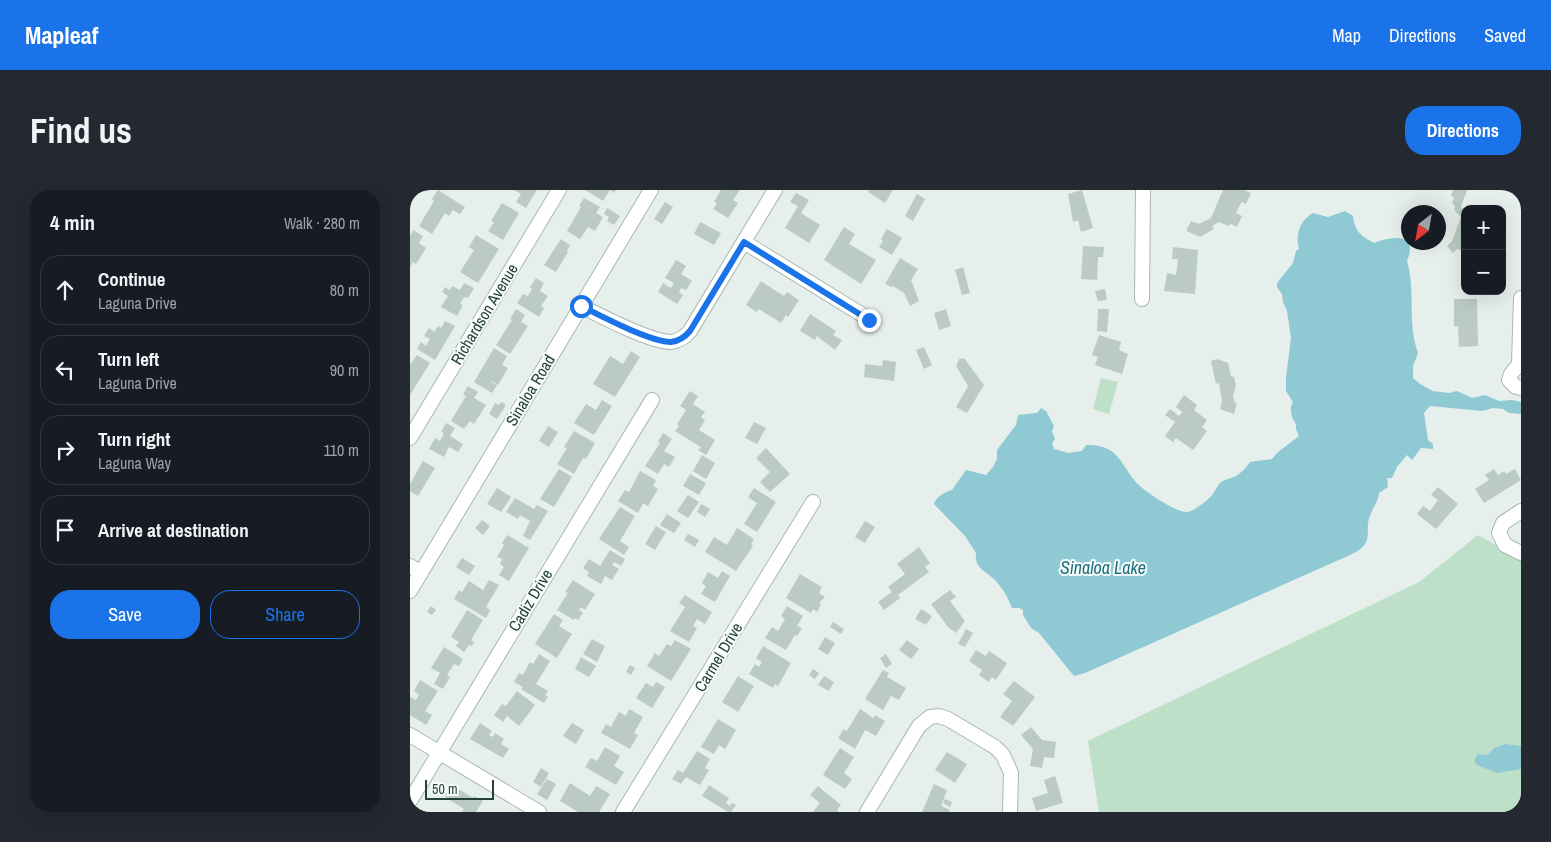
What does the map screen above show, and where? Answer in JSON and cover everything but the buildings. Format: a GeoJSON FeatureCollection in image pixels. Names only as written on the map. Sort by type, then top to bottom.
{"type":"FeatureCollection","features":[{"type":"Feature","properties":{"kind":"street","name":"Richardson Avenue"},"geometry":{"type":"LineString","coordinates":[[410,438],[559,190]]}},
{"type":"Feature","properties":{"kind":"street","name":"Sinaloa Road"},"geometry":{"type":"LineString","coordinates":[[410,591],[415,569],[581,306],[650,190]]}},
{"type":"Feature","properties":{"kind":"street"},"geometry":{"type":"LineString","coordinates":[[581,306],[637,332],[665,341],[679,340],[690,331],[775,190]]}},
{"type":"Feature","properties":{"kind":"street"},"geometry":{"type":"LineString","coordinates":[[1142,299],[1143,190]]}},
{"type":"Feature","properties":{"kind":"street"},"geometry":{"type":"LineString","coordinates":[[744,242],[869,320]]}},
{"type":"Feature","properties":{"kind":"street"},"geometry":{"type":"LineString","coordinates":[[1521,298],[1519,364],[1509,380],[1511,384],[1521,388]]}},
{"type":"Feature","properties":{"kind":"street","name":"Cadiz Drive"},"geometry":{"type":"LineString","coordinates":[[410,800],[652,400]]}},
{"type":"Feature","properties":{"kind":"street","name":"Carmel Drive"},"geometry":{"type":"LineString","coordinates":[[623,812],[813,502]]}},
{"type":"Feature","properties":{"kind":"street"},"geometry":{"type":"LineString","coordinates":[[1521,511],[1503,523],[1499,533],[1505,544],[1521,554]]}},
{"type":"Feature","properties":{"kind":"street"},"geometry":{"type":"LineString","coordinates":[[867,812],[919,726],[930,717],[940,716],[995,747],[1003,755],[1011,773],[1010,812]]}},
{"type":"Feature","properties":{"kind":"street"},"geometry":{"type":"LineString","coordinates":[[410,736],[539,812]]}},
{"type":"Feature","properties":{"kind":"green space"},"geometry":{"type":"Polygon","coordinates":[[[1101,378],[1118,382],[1109,414],[1093,409],[1101,378]]]}},
{"type":"Feature","properties":{"kind":"green space"},"geometry":{"type":"Polygon","coordinates":[[[1478,535],[1521,559],[1521,812],[1099,812],[1088,741],[1419,582],[1478,535]]]}},
{"type":"Feature","properties":{"kind":"water","name":"Sinaloa Lake"},"geometry":{"type":"Polygon","coordinates":[[[1345,211],[1353,216],[1355,226],[1365,238],[1374,243],[1401,238],[1401,250],[1410,250],[1407,261],[1410,272],[1413,330],[1418,353],[1413,366],[1413,378],[1433,391],[1449,393],[1457,391],[1472,398],[1485,395],[1499,401],[1512,400],[1521,402],[1521,414],[1509,413],[1503,409],[1493,408],[1482,411],[1430,406],[1424,413],[1428,440],[1433,444],[1433,449],[1421,448],[1412,460],[1407,455],[1397,467],[1392,478],[1387,478],[1388,487],[1379,493],[1369,519],[1367,540],[1360,549],[1085,673],[1074,676],[1039,633],[1031,628],[1023,615],[1023,610],[1012,608],[995,580],[981,569],[977,562],[976,553],[965,536],[934,504],[935,501],[952,490],[966,470],[986,475],[997,459],[997,450],[1016,425],[1018,415],[1037,413],[1041,408],[1046,411],[1054,426],[1052,431],[1055,439],[1052,443],[1054,449],[1068,453],[1082,451],[1086,445],[1104,447],[1116,455],[1135,481],[1145,490],[1160,501],[1183,512],[1191,511],[1202,504],[1213,494],[1219,484],[1244,470],[1250,462],[1272,459],[1299,436],[1291,413],[1293,402],[1286,391],[1291,338],[1287,311],[1277,283],[1293,263],[1296,251],[1299,249],[1298,233],[1305,220],[1313,213],[1328,217],[1345,211]]]}},
{"type":"Feature","properties":{"kind":"water"},"geometry":{"type":"Polygon","coordinates":[[[1505,744],[1521,746],[1521,769],[1497,773],[1477,765],[1474,761],[1478,754],[1488,755],[1494,748],[1505,744]]]}},
{"type":"Feature","properties":{"kind":"route"},"geometry":{"type":"LineString","coordinates":[[581,306],[637,332],[665,341],[679,340],[690,331],[744,242],[869,320]]}}]}
